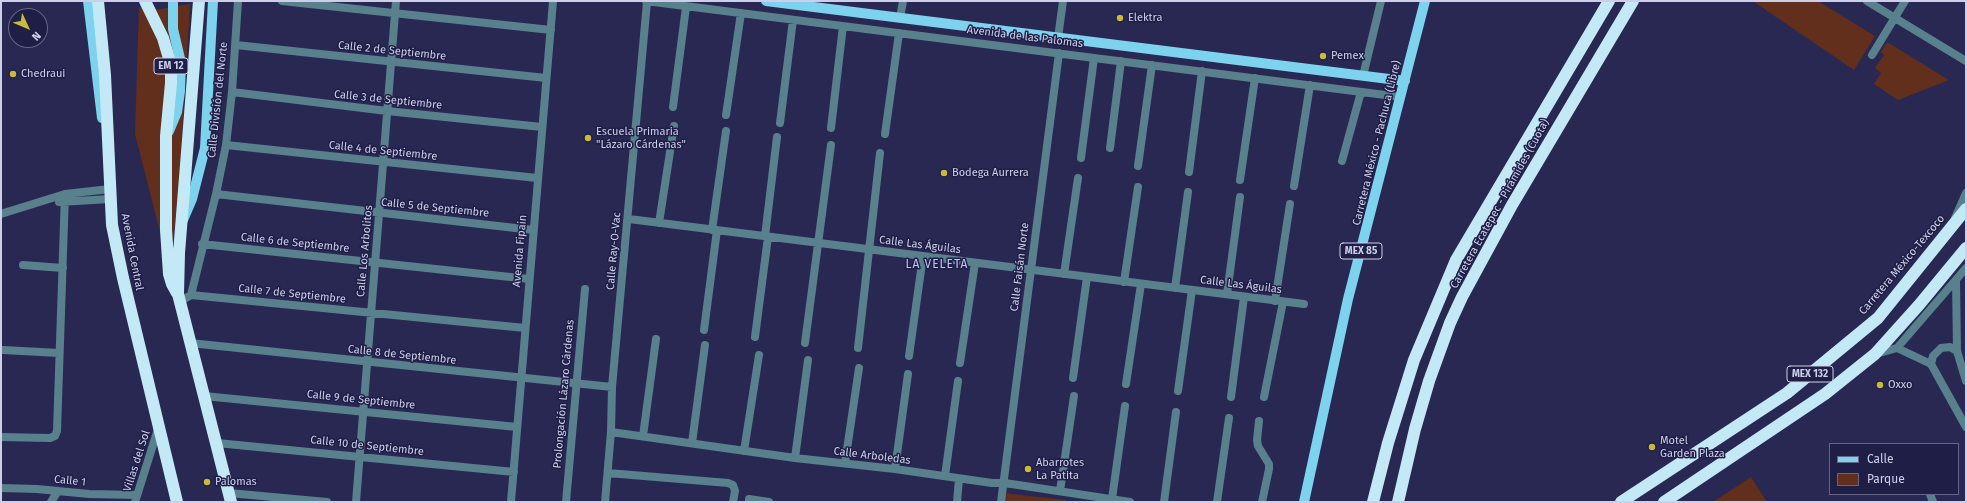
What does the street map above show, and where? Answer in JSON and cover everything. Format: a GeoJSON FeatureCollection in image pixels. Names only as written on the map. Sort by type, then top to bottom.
{"type":"FeatureCollection","features":[{"type":"Feature","properties":{"kind":"highway","name":"Avenida Central"},"geometry":{"type":"LineString","coordinates":[[98,1],[106,75],[112,225],[123,278],[177,502]]}},
{"type":"Feature","properties":{"kind":"highway","name":"EM 12"},"geometry":{"type":"LineString","coordinates":[[145,1],[163,38],[171,65],[171,83],[166,136]]}},
{"type":"Feature","properties":{"kind":"highway"},"geometry":{"type":"LineString","coordinates":[[178,298],[198,1]]}},
{"type":"Feature","properties":{"kind":"highway","name":"Carretera Ecatepec - Pirámides (Cuota)"},"geometry":{"type":"LineString","coordinates":[[1373,502],[1388,443],[1414,360],[1456,260],[1609,1]]}},
{"type":"Feature","properties":{"kind":"highway","name":"Carretera Ecatepec - Pirámides (Cuota)"},"geometry":{"type":"LineString","coordinates":[[1398,502],[1415,429],[1429,381],[1459,303],[1512,205],[1633,1]]}},
{"type":"Feature","properties":{"kind":"highway"},"geometry":{"type":"LineString","coordinates":[[166,136],[166,230],[169,274],[178,298],[217,443],[230,498]]}},
{"type":"Feature","properties":{"kind":"highway","name":"Carretera México-Texcoco"},"geometry":{"type":"LineString","coordinates":[[1621,502],[1787,393],[1878,318],[1949,232],[1966,209]]}},
{"type":"Feature","properties":{"kind":"highway","name":"MEX 132"},"geometry":{"type":"LineString","coordinates":[[1664,502],[1825,394],[1875,354],[1919,305],[1966,248]]}},
{"type":"Feature","properties":{"kind":"main road"},"geometry":{"type":"LineString","coordinates":[[88,1],[110,172]]}},
{"type":"Feature","properties":{"kind":"main road"},"geometry":{"type":"LineString","coordinates":[[166,136],[177,112],[180,92],[181,63],[173,29],[173,1]]}},
{"type":"Feature","properties":{"kind":"main road"},"geometry":{"type":"LineString","coordinates":[[182,222],[192,199],[205,148],[212,1]]}},
{"type":"Feature","properties":{"kind":"main road","name":"Avenida de las Palomas"},"geometry":{"type":"LineString","coordinates":[[766,1],[817,4],[900,18],[1405,81]]}},
{"type":"Feature","properties":{"kind":"main road","name":"Carretera México - Pachuca (Libre)"},"geometry":{"type":"LineString","coordinates":[[1304,502],[1348,299],[1426,1]]}},
{"type":"Feature","properties":{"kind":"street","name":"Calle División del Norte"},"geometry":{"type":"LineString","coordinates":[[191,295],[202,244],[216,194],[226,145],[236,45],[238,1]]}},
{"type":"Feature","properties":{"kind":"street"},"geometry":{"type":"LineString","coordinates":[[282,1],[551,30]]}},
{"type":"Feature","properties":{"kind":"street","name":"Calle Los Arbolitos"},"geometry":{"type":"LineString","coordinates":[[356,502],[396,1]]}},
{"type":"Feature","properties":{"kind":"street","name":"Avenida Fipain"},"geometry":{"type":"LineString","coordinates":[[511,502],[553,1]]}},
{"type":"Feature","properties":{"kind":"street"},"geometry":{"type":"LineString","coordinates":[[900,18],[903,1]]}},
{"type":"Feature","properties":{"kind":"street"},"geometry":{"type":"LineString","coordinates":[[1058,38],[1063,1]]}},
{"type":"Feature","properties":{"kind":"street"},"geometry":{"type":"LineString","coordinates":[[1363,76],[1382,1]]}},
{"type":"Feature","properties":{"kind":"street"},"geometry":{"type":"LineString","coordinates":[[1867,1],[1966,61]]}},
{"type":"Feature","properties":{"kind":"street"},"geometry":{"type":"LineString","coordinates":[[1872,55],[1905,1]]}},
{"type":"Feature","properties":{"kind":"street","name":"Avenida de las Palomas"},"geometry":{"type":"LineString","coordinates":[[647,2],[1401,97]]}},
{"type":"Feature","properties":{"kind":"street","name":"Calle Ray-O-Vac"},"geometry":{"type":"LineString","coordinates":[[605,502],[611,432],[612,388],[629,219],[647,2]]}},
{"type":"Feature","properties":{"kind":"street"},"geometry":{"type":"LineString","coordinates":[[673,107],[686,7]]}},
{"type":"Feature","properties":{"kind":"street"},"geometry":{"type":"LineString","coordinates":[[726,115],[741,13]]}},
{"type":"Feature","properties":{"kind":"street"},"geometry":{"type":"LineString","coordinates":[[780,122],[793,20]]}},
{"type":"Feature","properties":{"kind":"street"},"geometry":{"type":"LineString","coordinates":[[831,128],[843,26]]}},
{"type":"Feature","properties":{"kind":"street"},"geometry":{"type":"LineString","coordinates":[[885,134],[899,33]]}},
{"type":"Feature","properties":{"kind":"street","name":"Calle 2 de Septiembre"},"geometry":{"type":"LineString","coordinates":[[236,45],[546,78]]}},
{"type":"Feature","properties":{"kind":"street","name":"Calle Faisán Norte"},"geometry":{"type":"LineString","coordinates":[[1001,502],[1005,483],[1059,53]]}},
{"type":"Feature","properties":{"kind":"street"},"geometry":{"type":"LineString","coordinates":[[1081,158],[1094,58]]}},
{"type":"Feature","properties":{"kind":"street"},"geometry":{"type":"LineString","coordinates":[[1110,148],[1121,61]]}},
{"type":"Feature","properties":{"kind":"street"},"geometry":{"type":"LineString","coordinates":[[1138,166],[1152,65]]}},
{"type":"Feature","properties":{"kind":"street"},"geometry":{"type":"LineString","coordinates":[[1189,172],[1202,71]]}},
{"type":"Feature","properties":{"kind":"street"},"geometry":{"type":"LineString","coordinates":[[1240,180],[1255,78]]}},
{"type":"Feature","properties":{"kind":"street"},"geometry":{"type":"LineString","coordinates":[[1294,186],[1310,85]]}},
{"type":"Feature","properties":{"kind":"street","name":"Calle 3 de Septiembre"},"geometry":{"type":"LineString","coordinates":[[232,92],[387,111],[542,127]]}},
{"type":"Feature","properties":{"kind":"street"},"geometry":{"type":"LineString","coordinates":[[1342,161],[1361,92]]}},
{"type":"Feature","properties":{"kind":"street"},"geometry":{"type":"LineString","coordinates":[[659,223],[674,126]]}},
{"type":"Feature","properties":{"kind":"street"},"geometry":{"type":"LineString","coordinates":[[704,330],[726,131]]}},
{"type":"Feature","properties":{"kind":"street"},"geometry":{"type":"LineString","coordinates":[[755,337],[777,137]]}},
{"type":"Feature","properties":{"kind":"street","name":"Calle 4 de Septiembre"},"geometry":{"type":"LineString","coordinates":[[226,145],[537,178]]}},
{"type":"Feature","properties":{"kind":"street"},"geometry":{"type":"LineString","coordinates":[[805,343],[831,145]]}},
{"type":"Feature","properties":{"kind":"street"},"geometry":{"type":"LineString","coordinates":[[858,348],[880,153]]}},
{"type":"Feature","properties":{"kind":"street"},"geometry":{"type":"LineString","coordinates":[[1064,274],[1078,178]]}},
{"type":"Feature","properties":{"kind":"street"},"geometry":{"type":"LineString","coordinates":[[1124,282],[1138,187]]}},
{"type":"Feature","properties":{"kind":"street"},"geometry":{"type":"LineString","coordinates":[[1176,288],[1188,192]]}},
{"type":"Feature","properties":{"kind":"street"},"geometry":{"type":"LineString","coordinates":[[1949,232],[1966,193]]}},
{"type":"Feature","properties":{"kind":"street"},"geometry":{"type":"LineString","coordinates":[[1,214],[48,200],[110,194]]}},
{"type":"Feature","properties":{"kind":"street","name":"Calle 5 de Septiembre"},"geometry":{"type":"LineString","coordinates":[[216,194],[533,230]]}},
{"type":"Feature","properties":{"kind":"street"},"geometry":{"type":"LineString","coordinates":[[1227,294],[1240,196]]}},
{"type":"Feature","properties":{"kind":"street"},"geometry":{"type":"LineString","coordinates":[[1,438],[50,438],[55,436],[57,432],[65,199]]}},
{"type":"Feature","properties":{"kind":"street"},"geometry":{"type":"LineString","coordinates":[[1264,397],[1279,301],[1290,204]]}},
{"type":"Feature","properties":{"kind":"street","name":"Calle Las Águilas"},"geometry":{"type":"LineString","coordinates":[[629,219],[1304,304]]}},
{"type":"Feature","properties":{"kind":"street","name":"Calle 6 de Septiembre"},"geometry":{"type":"LineString","coordinates":[[202,244],[529,279]]}},
{"type":"Feature","properties":{"kind":"street"},"geometry":{"type":"LineString","coordinates":[[909,356],[923,256]]}},
{"type":"Feature","properties":{"kind":"street"},"geometry":{"type":"LineString","coordinates":[[960,363],[975,263]]}},
{"type":"Feature","properties":{"kind":"street"},"geometry":{"type":"LineString","coordinates":[[23,265],[63,268]]}},
{"type":"Feature","properties":{"kind":"street"},"geometry":{"type":"LineString","coordinates":[[1875,354],[1897,348],[1966,268]]}},
{"type":"Feature","properties":{"kind":"street"},"geometry":{"type":"LineString","coordinates":[[1073,378],[1087,277]]}},
{"type":"Feature","properties":{"kind":"street"},"geometry":{"type":"LineString","coordinates":[[1956,280],[1957,351],[1966,381]]}},
{"type":"Feature","properties":{"kind":"street"},"geometry":{"type":"LineString","coordinates":[[1126,384],[1141,284]]}},
{"type":"Feature","properties":{"kind":"street","name":"Prolongación Lázaro Cárdenas"},"geometry":{"type":"LineString","coordinates":[[566,502],[585,289]]}},
{"type":"Feature","properties":{"kind":"street"},"geometry":{"type":"LineString","coordinates":[[1178,391],[1192,290]]}},
{"type":"Feature","properties":{"kind":"street"},"geometry":{"type":"LineString","coordinates":[[178,298],[191,295]]}},
{"type":"Feature","properties":{"kind":"street","name":"Calle 7 de Septiembre"},"geometry":{"type":"LineString","coordinates":[[191,295],[525,328]]}},
{"type":"Feature","properties":{"kind":"street"},"geometry":{"type":"LineString","coordinates":[[1231,397],[1244,297]]}},
{"type":"Feature","properties":{"kind":"street"},"geometry":{"type":"LineString","coordinates":[[643,436],[656,339]]}},
{"type":"Feature","properties":{"kind":"street","name":"Calle 8 de Septiembre"},"geometry":{"type":"LineString","coordinates":[[190,343],[612,388]]}},
{"type":"Feature","properties":{"kind":"street"},"geometry":{"type":"LineString","coordinates":[[692,443],[705,345]]}},
{"type":"Feature","properties":{"kind":"street"},"geometry":{"type":"LineString","coordinates":[[1931,364],[1933,356],[1941,348],[1950,347],[1957,351]]}},
{"type":"Feature","properties":{"kind":"street"},"geometry":{"type":"LineString","coordinates":[[1897,348],[1931,364],[1966,427]]}},
{"type":"Feature","properties":{"kind":"street"},"geometry":{"type":"LineString","coordinates":[[3,350],[59,353]]}},
{"type":"Feature","properties":{"kind":"street"},"geometry":{"type":"LineString","coordinates":[[744,451],[759,355]]}},
{"type":"Feature","properties":{"kind":"street"},"geometry":{"type":"LineString","coordinates":[[795,458],[808,360]]}},
{"type":"Feature","properties":{"kind":"street"},"geometry":{"type":"LineString","coordinates":[[845,464],[859,368]]}},
{"type":"Feature","properties":{"kind":"street"},"geometry":{"type":"LineString","coordinates":[[895,469],[908,374]]}},
{"type":"Feature","properties":{"kind":"street"},"geometry":{"type":"LineString","coordinates":[[945,476],[958,381]]}},
{"type":"Feature","properties":{"kind":"street","name":"Calle 9 de Septiembre"},"geometry":{"type":"LineString","coordinates":[[204,396],[517,427]]}},
{"type":"Feature","properties":{"kind":"street"},"geometry":{"type":"LineString","coordinates":[[1060,490],[1074,396]]}},
{"type":"Feature","properties":{"kind":"street"},"geometry":{"type":"LineString","coordinates":[[1112,499],[1125,406]]}},
{"type":"Feature","properties":{"kind":"street"},"geometry":{"type":"LineString","coordinates":[[1164,502],[1176,412]]}},
{"type":"Feature","properties":{"kind":"street"},"geometry":{"type":"LineString","coordinates":[[1216,502],[1229,418]]}},
{"type":"Feature","properties":{"kind":"street"},"geometry":{"type":"LineString","coordinates":[[1259,421],[1257,440],[1258,446],[1269,464],[1262,502]]}},
{"type":"Feature","properties":{"kind":"street","name":"Villas del Sol"},"geometry":{"type":"LineString","coordinates":[[136,499],[159,426]]}},
{"type":"Feature","properties":{"kind":"street","name":"Calle Arboledas"},"geometry":{"type":"LineString","coordinates":[[611,432],[795,458],[895,469],[992,483],[1005,483],[1060,490],[1130,502]]}},
{"type":"Feature","properties":{"kind":"street","name":"Calle 10 de Septiembre"},"geometry":{"type":"LineString","coordinates":[[217,443],[514,472]]}},
{"type":"Feature","properties":{"kind":"street"},"geometry":{"type":"LineString","coordinates":[[608,473],[728,483],[733,485],[735,490],[733,502]]}},
{"type":"Feature","properties":{"kind":"street"},"geometry":{"type":"LineString","coordinates":[[956,502],[959,479]]}},
{"type":"Feature","properties":{"kind":"street","name":"Calle 1"},"geometry":{"type":"LineString","coordinates":[[1,488],[58,491],[136,499]]}},
{"type":"Feature","properties":{"kind":"street"},"geometry":{"type":"LineString","coordinates":[[51,502],[58,491]]}},
{"type":"Feature","properties":{"kind":"street"},"geometry":{"type":"LineString","coordinates":[[230,498],[327,502]]}},
{"type":"Feature","properties":{"kind":"street"},"geometry":{"type":"LineString","coordinates":[[749,501],[769,502]]}},
{"type":"Feature","properties":{"kind":"green space"},"geometry":{"type":"Polygon","coordinates":[[[1818,1],[1875,36],[1854,70],[1754,2],[1818,1]]]}},
{"type":"Feature","properties":{"kind":"green space"},"geometry":{"type":"Polygon","coordinates":[[[190,4],[179,184],[170,271],[135,134],[139,7],[154,10],[190,4]]]}},
{"type":"Feature","properties":{"kind":"green space"},"geometry":{"type":"Polygon","coordinates":[[[1887,42],[1949,80],[1898,100],[1874,84],[1881,73],[1875,68],[1884,55],[1881,52],[1887,42]]]}},
{"type":"Feature","properties":{"kind":"green space"},"geometry":{"type":"Polygon","coordinates":[[[1751,477],[1767,502],[1713,502],[1751,477]]]}},
{"type":"Feature","properties":{"kind":"green space"},"geometry":{"type":"Polygon","coordinates":[[[1003,493],[1066,500],[1066,502],[1002,502],[1003,493]]]}},
{"type":"Feature","properties":{"kind":"place","name":"Elektra"},"geometry":{"type":"Point","coordinates":[1120,18]}},
{"type":"Feature","properties":{"kind":"place","name":"Pemex"},"geometry":{"type":"Point","coordinates":[1323,56]}},
{"type":"Feature","properties":{"kind":"place","name":"Chedraui"},"geometry":{"type":"Point","coordinates":[13,74]}},
{"type":"Feature","properties":{"kind":"place","name":"Escuela Primaria \"Lázaro Cárdenas\""},"geometry":{"type":"Point","coordinates":[588,138]}},
{"type":"Feature","properties":{"kind":"place","name":"Bodega Aurrera"},"geometry":{"type":"Point","coordinates":[944,173]}},
{"type":"Feature","properties":{"kind":"place","name":"Oxxo"},"geometry":{"type":"Point","coordinates":[1880,385]}},
{"type":"Feature","properties":{"kind":"place","name":"Motel Garden Plaza"},"geometry":{"type":"Point","coordinates":[1652,447]}},
{"type":"Feature","properties":{"kind":"place","name":"Abarrotes La Patita"},"geometry":{"type":"Point","coordinates":[1028,469]}},
{"type":"Feature","properties":{"kind":"place","name":"Palomas"},"geometry":{"type":"Point","coordinates":[207,482]}},
{"type":"Feature","properties":{"kind":"district","name":"LA VELETA"},"geometry":{"type":"Point","coordinates":[937,265]}}]}
